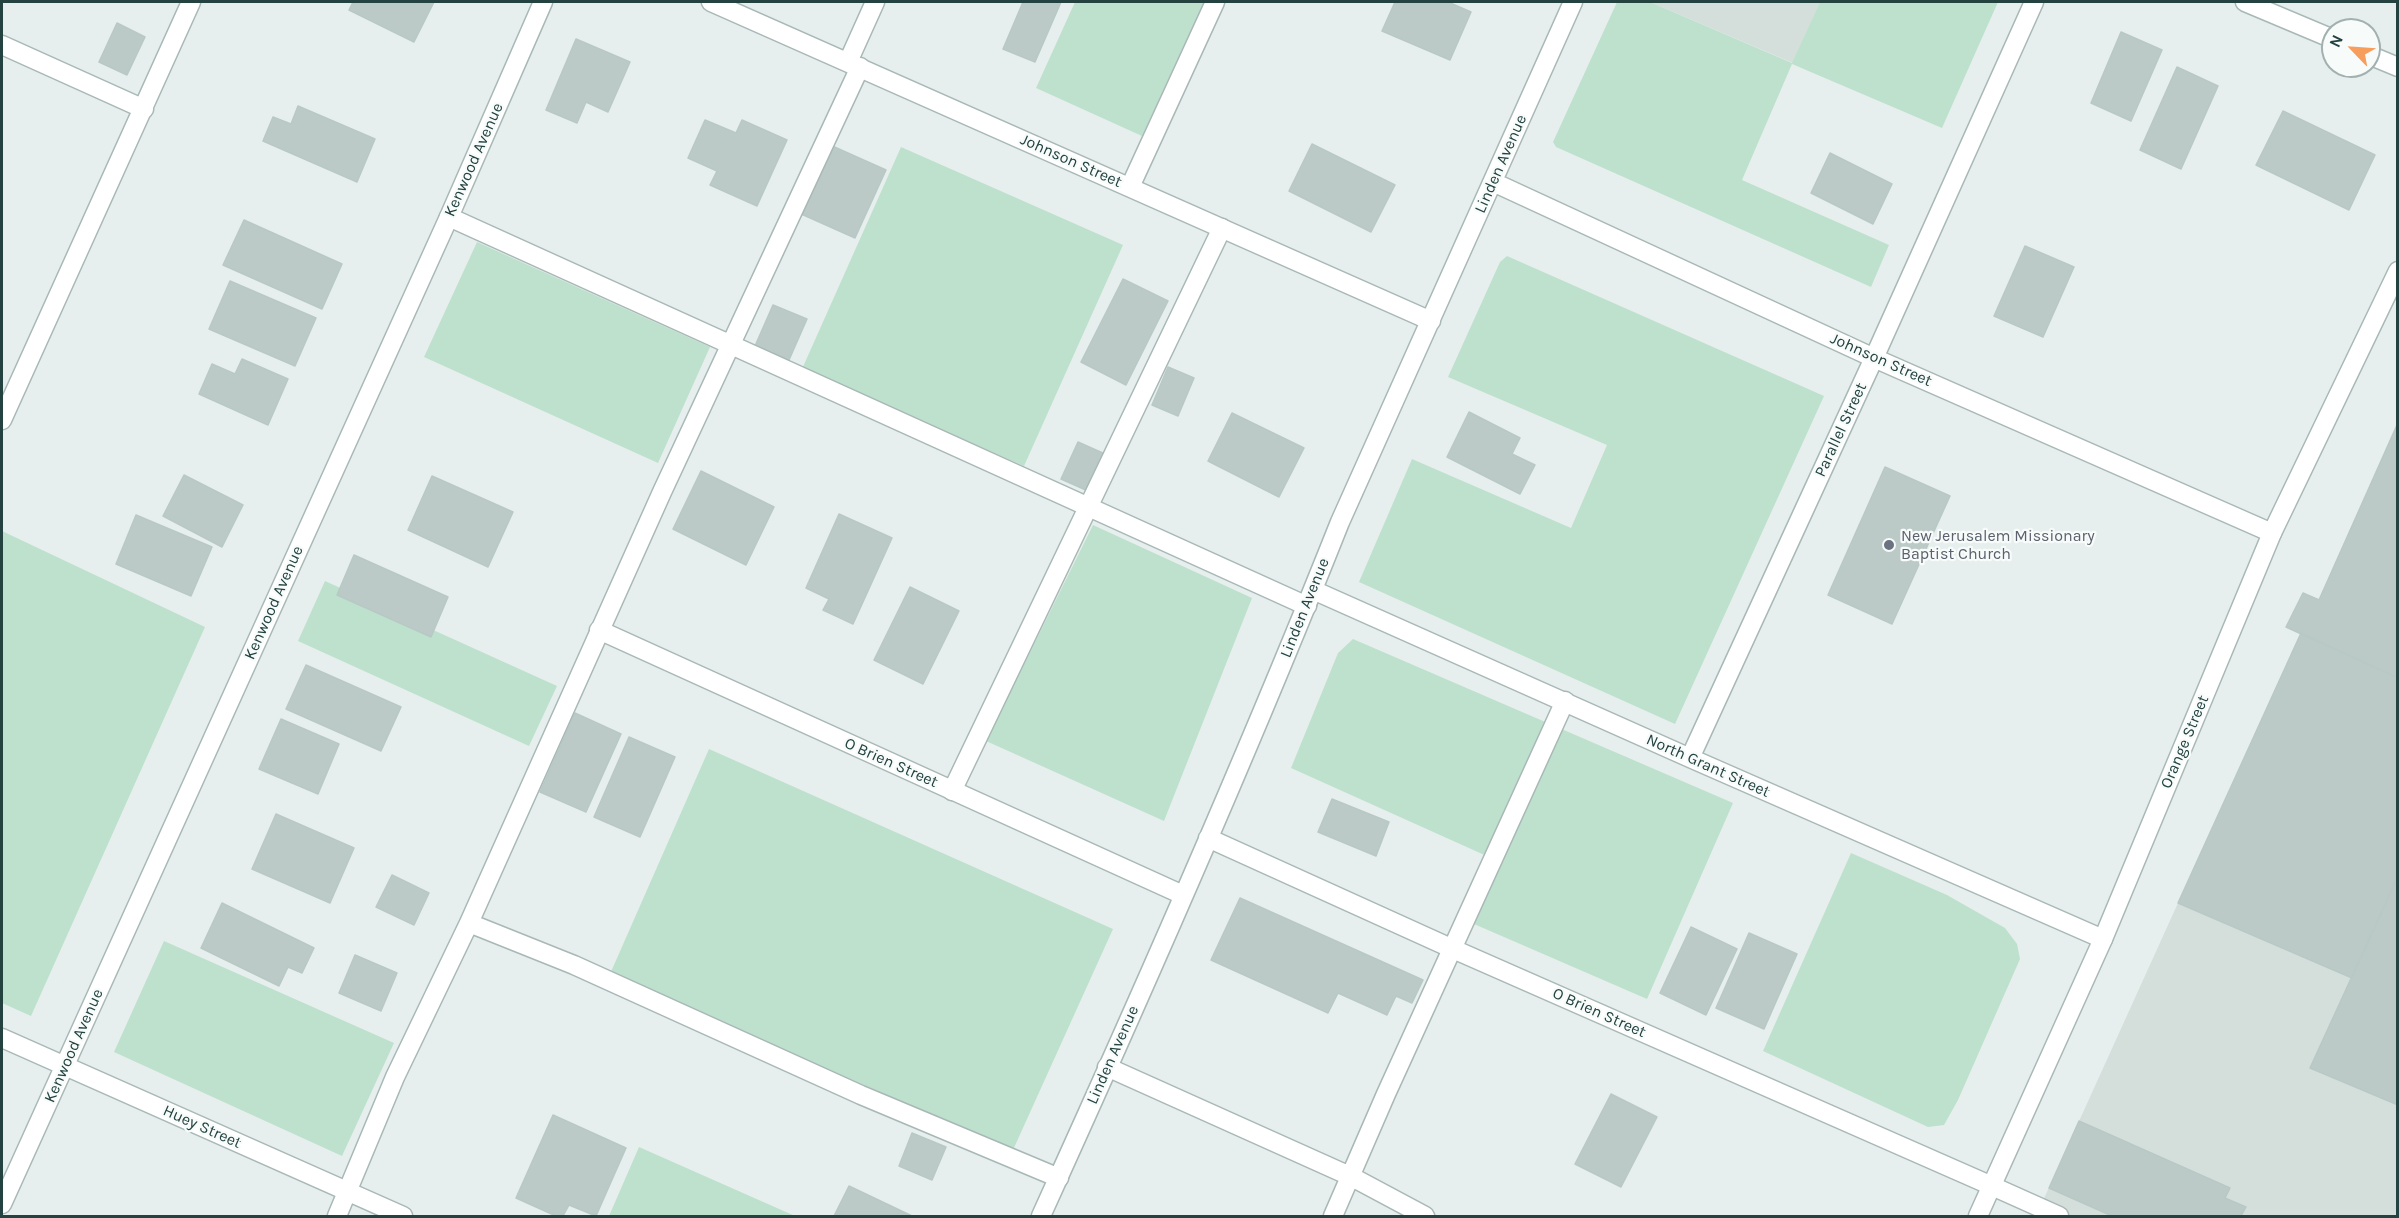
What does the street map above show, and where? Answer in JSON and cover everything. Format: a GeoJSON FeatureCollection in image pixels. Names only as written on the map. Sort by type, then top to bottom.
{"type":"FeatureCollection","features":[{"type":"Feature","properties":{"kind":"street"},"geometry":{"type":"LineString","coordinates":[[2,420],[191,2]]}},
{"type":"Feature","properties":{"kind":"street","name":"Kenwood Avenue"},"geometry":{"type":"LineString","coordinates":[[2,1204],[449,217],[543,2]]}},
{"type":"Feature","properties":{"kind":"street","name":"Johnson Street"},"geometry":{"type":"LineString","coordinates":[[711,2],[1431,321]]}},
{"type":"Feature","properties":{"kind":"street"},"geometry":{"type":"LineString","coordinates":[[337,1216],[395,1077],[469,923],[599,630],[730,345],[854,65],[875,2]]}},
{"type":"Feature","properties":{"kind":"street"},"geometry":{"type":"LineString","coordinates":[[1130,187],[1215,2]]}},
{"type":"Feature","properties":{"kind":"street","name":"Linden Avenue"},"geometry":{"type":"LineString","coordinates":[[1041,1216],[1208,838],[1340,522],[1573,2]]}},
{"type":"Feature","properties":{"kind":"street","name":"Parallel Street"},"geometry":{"type":"LineString","coordinates":[[1690,758],[1874,358],[2034,2]]}},
{"type":"Feature","properties":{"kind":"street"},"geometry":{"type":"LineString","coordinates":[[2245,2],[2321,34]]}},
{"type":"Feature","properties":{"kind":"street"},"geometry":{"type":"LineString","coordinates":[[2,45],[144,109]]}},
{"type":"Feature","properties":{"kind":"street"},"geometry":{"type":"LineString","coordinates":[[2381,60],[2397,67]]}},
{"type":"Feature","properties":{"kind":"street","name":"Johnson Street"},"geometry":{"type":"LineString","coordinates":[[1493,182],[1874,358],[2272,533]]}},
{"type":"Feature","properties":{"kind":"street","name":"North Grant Street"},"geometry":{"type":"LineString","coordinates":[[449,217],[1090,507],[1565,701],[2103,939]]}},
{"type":"Feature","properties":{"kind":"street"},"geometry":{"type":"LineString","coordinates":[[952,791],[1222,228]]}},
{"type":"Feature","properties":{"kind":"street","name":"Orange Street"},"geometry":{"type":"LineString","coordinates":[[1978,1216],[2103,939],[2272,533],[2397,271]]}},
{"type":"Feature","properties":{"kind":"street","name":"O Brien Street"},"geometry":{"type":"LineString","coordinates":[[599,630],[1183,895]]}},
{"type":"Feature","properties":{"kind":"street"},"geometry":{"type":"LineString","coordinates":[[1333,1216],[1565,701]]}},
{"type":"Feature","properties":{"kind":"street","name":"O Brien Street"},"geometry":{"type":"LineString","coordinates":[[1208,838],[1453,949],[2060,1216]]}},
{"type":"Feature","properties":{"kind":"street"},"geometry":{"type":"LineString","coordinates":[[469,923],[574,965],[861,1095],[1059,1178]]}},
{"type":"Feature","properties":{"kind":"street","name":"Huey Street"},"geometry":{"type":"LineString","coordinates":[[2,1038],[403,1216]]}},
{"type":"Feature","properties":{"kind":"street"},"geometry":{"type":"LineString","coordinates":[[1107,1067],[1352,1177],[1425,1216]]}},
{"type":"Feature","properties":{"kind":"shaded area"},"geometry":{"type":"Polygon","coordinates":[[[1650,2],[1820,2],[1793,63],[1650,2]]]}},
{"type":"Feature","properties":{"kind":"shaded area"},"geometry":{"type":"Polygon","coordinates":[[[2397,423],[2397,1216],[2036,1216],[2300,634],[2286,627],[2303,593],[2319,599],[2397,423]]]}},
{"type":"Feature","properties":{"kind":"green space"},"geometry":{"type":"Polygon","coordinates":[[[1075,2],[1204,2],[1142,136],[1036,88],[1075,2]]]}},
{"type":"Feature","properties":{"kind":"green space"},"geometry":{"type":"Polygon","coordinates":[[[1617,2],[1650,2],[1792,63],[1820,2],[1998,2],[1942,128],[1792,64],[1742,180],[1889,245],[1871,287],[1556,147],[1553,142],[1617,2]]]}},
{"type":"Feature","properties":{"kind":"green space"},"geometry":{"type":"Polygon","coordinates":[[[901,147],[1123,245],[1024,466],[802,369],[901,147]]]}},
{"type":"Feature","properties":{"kind":"green space"},"geometry":{"type":"Polygon","coordinates":[[[477,242],[710,347],[658,463],[424,357],[477,242]]]}},
{"type":"Feature","properties":{"kind":"green space"},"geometry":{"type":"Polygon","coordinates":[[[1507,256],[1824,396],[1675,724],[1359,582],[1412,459],[1571,528],[1607,445],[1448,377],[1500,262],[1507,256]]]}},
{"type":"Feature","properties":{"kind":"green space"},"geometry":{"type":"Polygon","coordinates":[[[1093,525],[1252,598],[1164,821],[986,741],[1093,525]]]}},
{"type":"Feature","properties":{"kind":"green space"},"geometry":{"type":"Polygon","coordinates":[[[2,531],[205,627],[31,1016],[2,1003],[2,531]]]}},
{"type":"Feature","properties":{"kind":"green space"},"geometry":{"type":"Polygon","coordinates":[[[325,581],[557,686],[529,746],[298,641],[325,581]]]}},
{"type":"Feature","properties":{"kind":"green space"},"geometry":{"type":"Polygon","coordinates":[[[1353,639],[1733,803],[1647,999],[1474,924],[1500,862],[1291,768],[1338,653],[1353,639]]]}},
{"type":"Feature","properties":{"kind":"green space"},"geometry":{"type":"Polygon","coordinates":[[[709,749],[1113,929],[1013,1150],[610,974],[709,749]]]}},
{"type":"Feature","properties":{"kind":"green space"},"geometry":{"type":"Polygon","coordinates":[[[1851,853],[1947,895],[2005,928],[2017,944],[2020,959],[1958,1100],[1944,1125],[1928,1127],[1763,1051],[1851,853]]]}},
{"type":"Feature","properties":{"kind":"green space"},"geometry":{"type":"Polygon","coordinates":[[[164,941],[394,1043],[342,1156],[114,1052],[164,941]]]}},
{"type":"Feature","properties":{"kind":"green space"},"geometry":{"type":"Polygon","coordinates":[[[639,1147],[795,1216],[609,1216],[639,1147]]]}},
{"type":"Feature","properties":{"kind":"building"},"geometry":{"type":"Polygon","coordinates":[[[353,2],[434,2],[414,42],[349,10],[353,2]]]}},
{"type":"Feature","properties":{"kind":"building"},"geometry":{"type":"Polygon","coordinates":[[[1023,2],[1061,2],[1035,62],[1003,49],[1023,2]]]}},
{"type":"Feature","properties":{"kind":"building"},"geometry":{"type":"Polygon","coordinates":[[[1395,2],[1448,2],[1471,12],[1450,60],[1382,31],[1395,2]]]}},
{"type":"Feature","properties":{"kind":"building"},"geometry":{"type":"Polygon","coordinates":[[[117,23],[145,37],[127,75],[99,62],[117,23]]]}},
{"type":"Feature","properties":{"kind":"building"},"geometry":{"type":"Polygon","coordinates":[[[2121,32],[2162,50],[2131,121],[2091,103],[2121,32]]]}},
{"type":"Feature","properties":{"kind":"building"},"geometry":{"type":"Polygon","coordinates":[[[576,39],[630,62],[608,112],[586,102],[577,123],[546,110],[576,39]]]}},
{"type":"Feature","properties":{"kind":"building"},"geometry":{"type":"Polygon","coordinates":[[[2177,67],[2218,86],[2181,169],[2140,150],[2177,67]]]}},
{"type":"Feature","properties":{"kind":"building"},"geometry":{"type":"Polygon","coordinates":[[[298,106],[375,139],[357,182],[263,141],[273,117],[291,124],[298,106]]]}},
{"type":"Feature","properties":{"kind":"building"},"geometry":{"type":"Polygon","coordinates":[[[2283,111],[2375,155],[2349,210],[2256,165],[2283,111]]]}},
{"type":"Feature","properties":{"kind":"building"},"geometry":{"type":"Polygon","coordinates":[[[705,120],[736,133],[742,120],[787,140],[757,206],[710,185],[717,171],[688,158],[705,120]]]}},
{"type":"Feature","properties":{"kind":"building"},"geometry":{"type":"Polygon","coordinates":[[[1312,144],[1395,185],[1371,232],[1289,191],[1312,144]]]}},
{"type":"Feature","properties":{"kind":"building"},"geometry":{"type":"Polygon","coordinates":[[[830,145],[886,170],[855,238],[799,213],[830,145]]]}},
{"type":"Feature","properties":{"kind":"building"},"geometry":{"type":"Polygon","coordinates":[[[1830,153],[1892,184],[1873,224],[1811,193],[1830,153]]]}},
{"type":"Feature","properties":{"kind":"building"},"geometry":{"type":"Polygon","coordinates":[[[244,220],[342,264],[322,309],[223,265],[244,220]]]}},
{"type":"Feature","properties":{"kind":"building"},"geometry":{"type":"Polygon","coordinates":[[[2025,246],[2074,267],[2043,337],[1994,316],[2025,246]]]}},
{"type":"Feature","properties":{"kind":"building"},"geometry":{"type":"Polygon","coordinates":[[[1123,279],[1168,301],[1126,385],[1081,362],[1123,279]]]}},
{"type":"Feature","properties":{"kind":"building"},"geometry":{"type":"Polygon","coordinates":[[[230,281],[316,318],[295,366],[209,329],[230,281]]]}},
{"type":"Feature","properties":{"kind":"building"},"geometry":{"type":"Polygon","coordinates":[[[773,305],[807,319],[789,360],[755,346],[773,305]]]}},
{"type":"Feature","properties":{"kind":"building"},"geometry":{"type":"Polygon","coordinates":[[[242,359],[288,379],[268,425],[199,394],[212,364],[235,374],[242,359]]]}},
{"type":"Feature","properties":{"kind":"building"},"geometry":{"type":"Polygon","coordinates":[[[1168,367],[1194,378],[1178,416],[1152,405],[1168,367]]]}},
{"type":"Feature","properties":{"kind":"building"},"geometry":{"type":"Polygon","coordinates":[[[1469,412],[1520,438],[1512,454],[1535,465],[1520,494],[1447,457],[1469,412]]]}},
{"type":"Feature","properties":{"kind":"building"},"geometry":{"type":"Polygon","coordinates":[[[1232,413],[1304,448],[1279,497],[1208,461],[1232,413]]]}},
{"type":"Feature","properties":{"kind":"building"},"geometry":{"type":"Polygon","coordinates":[[[2398,423],[2398,678],[2286,627],[2303,593],[2319,600],[2398,423]]]}},
{"type":"Feature","properties":{"kind":"building"},"geometry":{"type":"Polygon","coordinates":[[[1078,442],[1105,454],[1088,491],[1061,479],[1078,442]]]}},
{"type":"Feature","properties":{"kind":"building","name":"New Jerusalem Missionary Baptist Church"},"geometry":{"type":"Polygon","coordinates":[[[1885,467],[1950,496],[1892,624],[1828,595],[1885,467]]]}},
{"type":"Feature","properties":{"kind":"building"},"geometry":{"type":"Polygon","coordinates":[[[701,471],[774,507],[746,565],[673,529],[701,471]]]}},
{"type":"Feature","properties":{"kind":"building"},"geometry":{"type":"Polygon","coordinates":[[[184,475],[243,505],[222,547],[163,516],[184,475]]]}},
{"type":"Feature","properties":{"kind":"building"},"geometry":{"type":"Polygon","coordinates":[[[432,476],[513,512],[488,567],[408,530],[432,476]]]}},
{"type":"Feature","properties":{"kind":"building"},"geometry":{"type":"Polygon","coordinates":[[[839,514],[892,538],[853,624],[823,610],[829,599],[806,588],[839,514]]]}},
{"type":"Feature","properties":{"kind":"building"},"geometry":{"type":"Polygon","coordinates":[[[136,515],[212,547],[191,596],[116,564],[136,515]]]}},
{"type":"Feature","properties":{"kind":"building"},"geometry":{"type":"Polygon","coordinates":[[[354,555],[448,597],[431,637],[337,595],[354,555]]]}},
{"type":"Feature","properties":{"kind":"building"},"geometry":{"type":"Polygon","coordinates":[[[910,587],[959,611],[923,684],[874,660],[910,587]]]}},
{"type":"Feature","properties":{"kind":"building"},"geometry":{"type":"Polygon","coordinates":[[[2301,633],[2398,678],[2398,876],[2352,978],[2178,903],[2301,633]]]}},
{"type":"Feature","properties":{"kind":"building"},"geometry":{"type":"Polygon","coordinates":[[[306,665],[401,707],[381,751],[286,709],[306,665]]]}},
{"type":"Feature","properties":{"kind":"building"},"geometry":{"type":"Polygon","coordinates":[[[575,713],[621,734],[586,812],[540,792],[575,713]]]}},
{"type":"Feature","properties":{"kind":"building"},"geometry":{"type":"Polygon","coordinates":[[[281,719],[339,744],[318,794],[259,769],[281,719]]]}},
{"type":"Feature","properties":{"kind":"building"},"geometry":{"type":"Polygon","coordinates":[[[629,737],[675,757],[640,837],[594,817],[629,737]]]}},
{"type":"Feature","properties":{"kind":"building"},"geometry":{"type":"Polygon","coordinates":[[[1332,799],[1389,822],[1376,856],[1318,832],[1332,799]]]}},
{"type":"Feature","properties":{"kind":"building"},"geometry":{"type":"Polygon","coordinates":[[[276,814],[354,848],[330,903],[252,869],[276,814]]]}},
{"type":"Feature","properties":{"kind":"building"},"geometry":{"type":"Polygon","coordinates":[[[392,875],[429,893],[414,925],[376,907],[392,875]]]}},
{"type":"Feature","properties":{"kind":"building"},"geometry":{"type":"Polygon","coordinates":[[[2398,876],[2398,1105],[2310,1068],[2398,876]]]}},
{"type":"Feature","properties":{"kind":"building"},"geometry":{"type":"Polygon","coordinates":[[[1240,898],[1423,980],[1412,1003],[1396,996],[1387,1015],[1338,993],[1328,1013],[1211,960],[1240,898]]]}},
{"type":"Feature","properties":{"kind":"building"},"geometry":{"type":"Polygon","coordinates":[[[222,903],[314,948],[302,973],[288,967],[279,986],[201,948],[222,903]]]}},
{"type":"Feature","properties":{"kind":"building"},"geometry":{"type":"Polygon","coordinates":[[[1691,927],[1737,949],[1706,1015],[1660,993],[1691,927]]]}},
{"type":"Feature","properties":{"kind":"building"},"geometry":{"type":"Polygon","coordinates":[[[1749,933],[1797,954],[1764,1029],[1716,1008],[1749,933]]]}},
{"type":"Feature","properties":{"kind":"building"},"geometry":{"type":"Polygon","coordinates":[[[355,955],[397,973],[381,1011],[339,993],[355,955]]]}},
{"type":"Feature","properties":{"kind":"building"},"geometry":{"type":"Polygon","coordinates":[[[1611,1094],[1657,1117],[1621,1187],[1575,1164],[1611,1094]]]}},
{"type":"Feature","properties":{"kind":"building"},"geometry":{"type":"Polygon","coordinates":[[[553,1115],[626,1148],[596,1216],[569,1205],[563,1216],[556,1216],[516,1198],[553,1115]]]}},
{"type":"Feature","properties":{"kind":"building"},"geometry":{"type":"Polygon","coordinates":[[[2079,1121],[2230,1188],[2225,1198],[2246,1207],[2241,1216],[2112,1216],[2049,1188],[2079,1121]]]}},
{"type":"Feature","properties":{"kind":"building"},"geometry":{"type":"Polygon","coordinates":[[[912,1133],[946,1147],[932,1180],[899,1166],[912,1133]]]}},
{"type":"Feature","properties":{"kind":"building"},"geometry":{"type":"Polygon","coordinates":[[[849,1186],[912,1216],[834,1216],[849,1186]]]}},
{"type":"Feature","properties":{"kind":"place","name":"New Jerusalem Missionary Baptist Church"},"geometry":{"type":"Point","coordinates":[1889,545]}}]}
